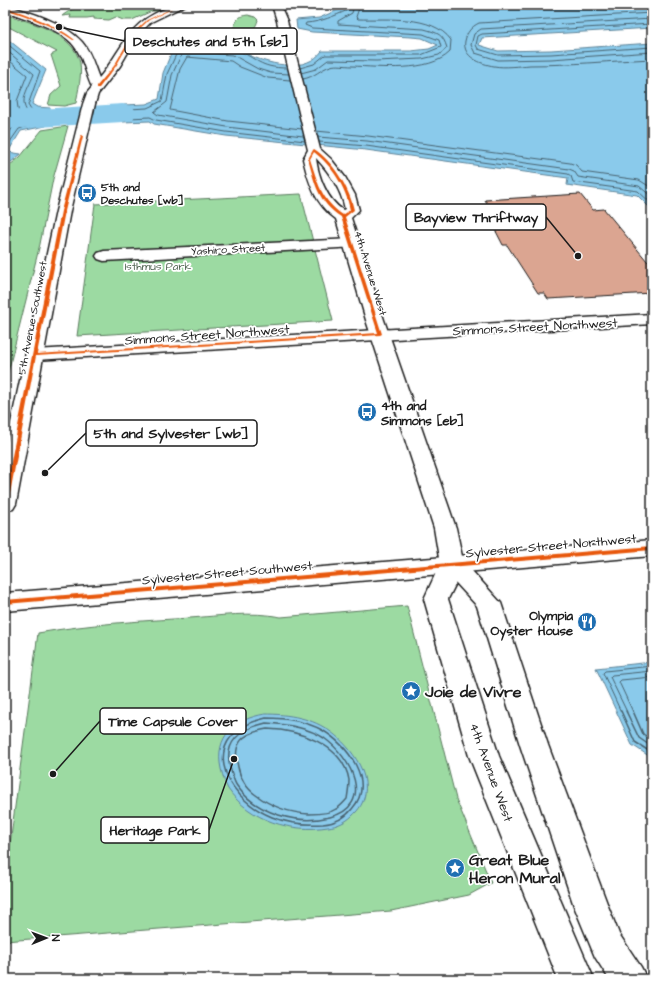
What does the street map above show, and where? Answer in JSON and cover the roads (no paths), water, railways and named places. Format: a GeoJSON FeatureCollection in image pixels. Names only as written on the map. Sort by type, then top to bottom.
{"type":"FeatureCollection","features":[{"type":"Feature","properties":{"kind":"street","name":"5th Avenue Southwest"},"geometry":{"type":"LineString","coordinates":[[5,504],[63,211],[89,104],[98,87],[115,66],[134,33],[140,26],[158,15],[182,5]]}},
{"type":"Feature","properties":{"kind":"street","name":"5th Avenue Southwest"},"geometry":{"type":"LineString","coordinates":[[171,9],[193,5]]}},
{"type":"Feature","properties":{"kind":"street","name":"4th Avenue West"},"geometry":{"type":"LineString","coordinates":[[276,5],[282,21],[316,156],[323,199],[331,210],[343,217],[380,334],[445,528],[452,564],[436,598],[456,666],[484,756],[576,979]]}},
{"type":"Feature","properties":{"kind":"street"},"geometry":{"type":"LineString","coordinates":[[5,8],[43,22],[65,33],[74,40],[82,51],[90,74],[98,87]]}},
{"type":"Feature","properties":{"kind":"street"},"geometry":{"type":"LineString","coordinates":[[282,21],[289,10]]}},
{"type":"Feature","properties":{"kind":"street","name":"4th Avenue West"},"geometry":{"type":"LineString","coordinates":[[316,156],[351,200],[352,210],[343,217]]}},
{"type":"Feature","properties":{"kind":"street","name":"Yashiro Street"},"geometry":{"type":"LineString","coordinates":[[104,256],[352,244]]}},
{"type":"Feature","properties":{"kind":"street","name":"Simmons Street Northwest"},"geometry":{"type":"LineString","coordinates":[[35,355],[652,319]]}},
{"type":"Feature","properties":{"kind":"street","name":"Sylvester Street Northwest"},"geometry":{"type":"LineString","coordinates":[[452,564],[652,548]]}},
{"type":"Feature","properties":{"kind":"street"},"geometry":{"type":"LineString","coordinates":[[452,564],[488,602],[534,745],[590,906],[607,945],[629,979]]}},
{"type":"Feature","properties":{"kind":"street","name":"Sylvester Street Southwest"},"geometry":{"type":"LineString","coordinates":[[5,602],[452,564]]}},
{"type":"Feature","properties":{"kind":"water"},"geometry":{"type":"Polygon","coordinates":[[[350,5],[652,5],[652,28],[482,38],[479,45],[498,51],[551,50],[652,43],[652,210],[637,195],[567,185],[568,178],[366,150],[226,136],[154,124],[150,121],[123,122],[124,105],[146,104],[159,99],[163,73],[176,41],[235,46],[259,59],[288,65],[298,65],[307,62],[315,58],[322,51],[411,51],[429,49],[438,45],[422,38],[312,32],[297,29],[296,20],[319,18],[350,5]]]}},
{"type":"Feature","properties":{"kind":"water"},"geometry":{"type":"Polygon","coordinates":[[[5,37],[46,70],[32,104],[37,107],[50,108],[46,126],[21,131],[8,152],[21,154],[5,167],[5,37]]]}},
{"type":"Feature","properties":{"kind":"water"},"geometry":{"type":"Polygon","coordinates":[[[652,662],[652,758],[632,745],[596,668],[652,662]]]}},
{"type":"Feature","properties":{"kind":"water"},"geometry":{"type":"Polygon","coordinates":[[[265,714],[291,716],[316,723],[331,732],[349,749],[357,760],[365,783],[365,794],[361,806],[350,818],[335,826],[328,827],[300,828],[286,826],[260,817],[237,800],[228,789],[221,769],[220,757],[224,738],[229,731],[244,720],[265,714]]]}},
{"type":"Feature","properties":{"kind":"waterway"},"geometry":{"type":"LineString","coordinates":[[5,120],[123,113]]}},
{"type":"Feature","properties":{"kind":"place","name":"Deschutes and 5th [sb]"},"geometry":{"type":"Point","coordinates":[59,27]}},
{"type":"Feature","properties":{"kind":"place","name":"5th and Deschutes [wb]"},"geometry":{"type":"Point","coordinates":[87,193]}},
{"type":"Feature","properties":{"kind":"place","name":"Bayview Thriftway"},"geometry":{"type":"Point","coordinates":[578,256]}},
{"type":"Feature","properties":{"kind":"place","name":"4th and Simmons [eb]"},"geometry":{"type":"Point","coordinates":[367,412]}},
{"type":"Feature","properties":{"kind":"place","name":"5th and Sylvester [wb]"},"geometry":{"type":"Point","coordinates":[45,473]}},
{"type":"Feature","properties":{"kind":"place","name":"Olympia Oyster House"},"geometry":{"type":"Point","coordinates":[587,622]}},
{"type":"Feature","properties":{"kind":"place","name":"Joie de Vivre"},"geometry":{"type":"Point","coordinates":[411,691]}},
{"type":"Feature","properties":{"kind":"place","name":"Heritage Park"},"geometry":{"type":"Point","coordinates":[234,759]}},
{"type":"Feature","properties":{"kind":"place","name":"Time Capsule Cover"},"geometry":{"type":"Point","coordinates":[53,774]}},
{"type":"Feature","properties":{"kind":"place","name":"Great Blue Heron Mural"},"geometry":{"type":"Point","coordinates":[455,868]}},
{"type":"Feature","properties":{"kind":"park label","name":"Isthmus Park"},"geometry":{"type":"Point","coordinates":[158,266]}}]}
